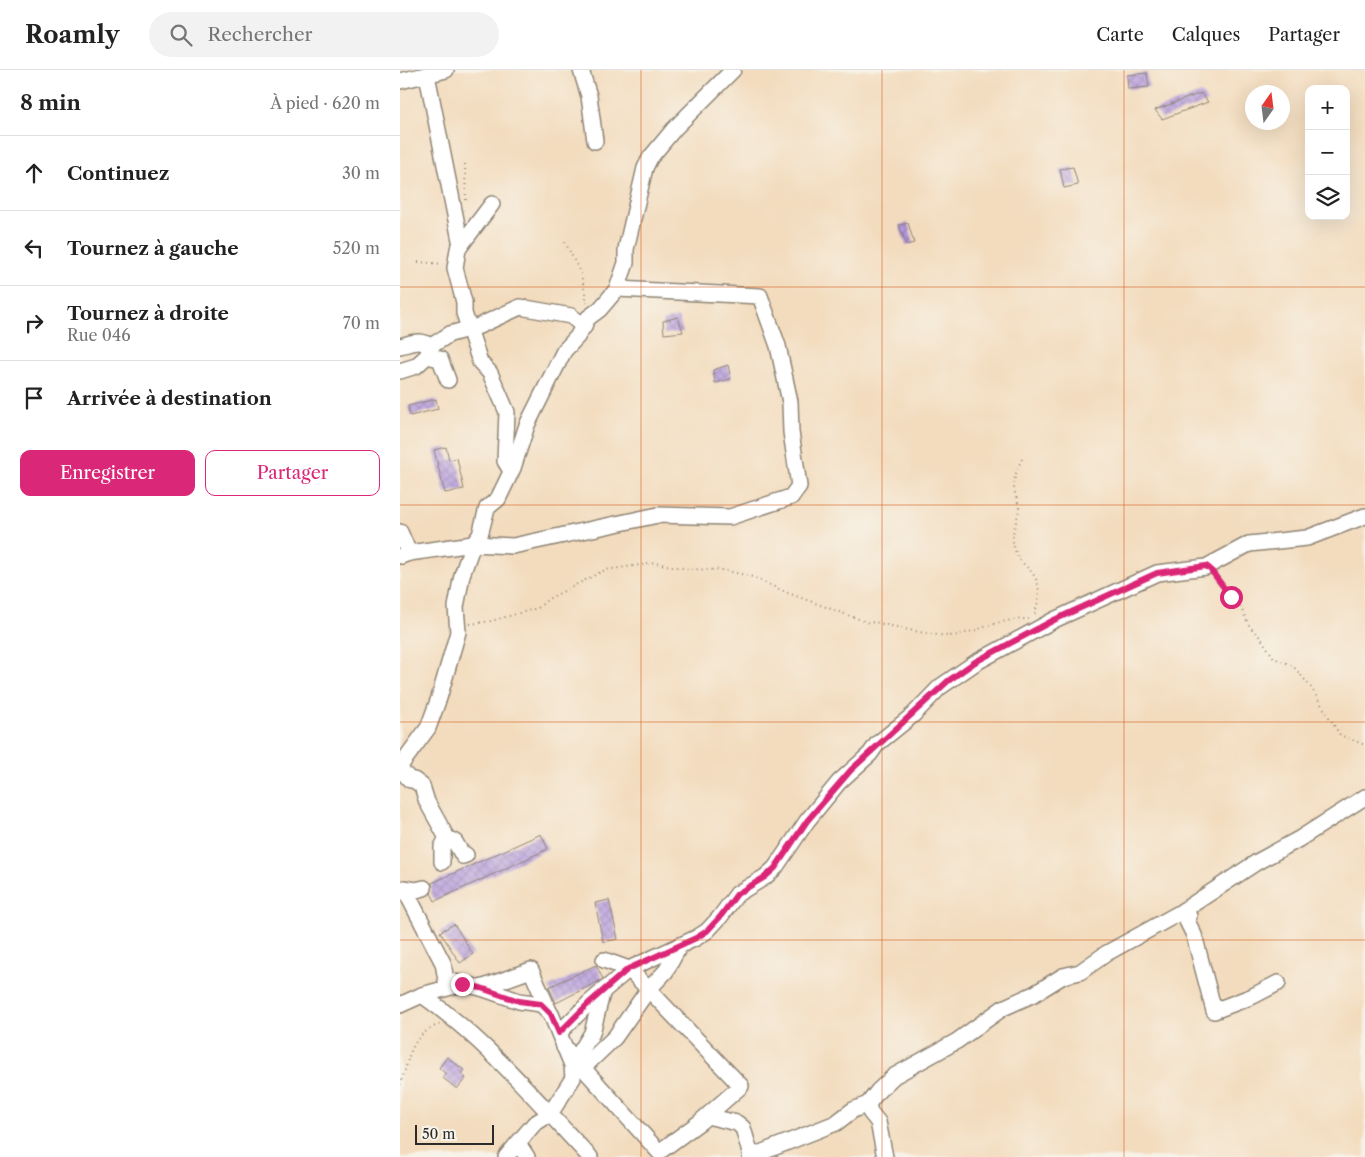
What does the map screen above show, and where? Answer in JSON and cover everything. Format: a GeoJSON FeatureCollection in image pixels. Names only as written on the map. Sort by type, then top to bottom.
{"type":"FeatureCollection","features":[{"type":"Feature","properties":{"kind":"street"},"geometry":{"type":"LineString","coordinates":[[402,77],[426,75],[446,70]]}},
{"type":"Feature","properties":{"kind":"street"},"geometry":{"type":"LineString","coordinates":[[581,70],[589,96],[595,141]]}},
{"type":"Feature","properties":{"kind":"street"},"geometry":{"type":"LineString","coordinates":[[466,855],[463,856],[455,842],[447,838],[427,802],[422,786],[414,780],[410,780],[400,767],[428,728],[458,632],[458,595],[473,544],[480,535],[488,508],[498,499],[511,471],[527,425],[564,351],[586,322],[617,289],[626,262],[626,249],[645,168],[650,158],[674,129],[733,70]]}},
{"type":"Feature","properties":{"kind":"street"},"geometry":{"type":"LineString","coordinates":[[426,75],[461,245]]}},
{"type":"Feature","properties":{"kind":"street"},"geometry":{"type":"LineString","coordinates":[[492,204],[458,249],[455,268],[464,302],[463,331],[480,362],[490,373],[507,412],[505,461],[511,471]]}},
{"type":"Feature","properties":{"kind":"street"},"geometry":{"type":"LineString","coordinates":[[400,532],[404,555],[473,544],[513,546],[658,515],[730,516],[791,497],[799,486],[791,432],[790,402],[778,346],[760,296],[617,289]]}},
{"type":"Feature","properties":{"kind":"street"},"geometry":{"type":"LineString","coordinates":[[400,371],[416,366],[427,356],[431,346],[463,331],[500,318],[520,307],[571,316],[586,322]]}},
{"type":"Feature","properties":{"kind":"street"},"geometry":{"type":"LineString","coordinates":[[400,346],[412,341],[422,342],[431,346]]}},
{"type":"Feature","properties":{"kind":"street"},"geometry":{"type":"LineString","coordinates":[[431,346],[431,357],[440,359],[448,380]]}},
{"type":"Feature","properties":{"kind":"street"},"geometry":{"type":"LineString","coordinates":[[562,1040],[603,990],[628,969],[707,931],[737,894],[765,877],[775,868],[807,821],[839,782],[870,754],[877,744],[913,715],[940,688],[975,662],[1054,620],[1157,573],[1206,566],[1249,544],[1307,538],[1365,516]]}},
{"type":"Feature","properties":{"kind":"street"},"geometry":{"type":"LineString","coordinates":[[707,1116],[736,1123],[743,1128],[750,1156],[813,1133],[868,1104],[878,1091],[894,1076],[957,1041],[1003,1008],[1034,994],[1063,976],[1080,972],[1106,953],[1184,910],[1257,862],[1299,839],[1365,796]]}},
{"type":"Feature","properties":{"kind":"street"},"geometry":{"type":"LineString","coordinates":[[442,862],[442,847],[447,838]]}},
{"type":"Feature","properties":{"kind":"street"},"geometry":{"type":"LineString","coordinates":[[414,890],[443,963],[446,980],[481,988],[519,1001],[541,1004],[551,1014]]}},
{"type":"Feature","properties":{"kind":"street"},"geometry":{"type":"LineString","coordinates":[[1184,910],[1189,916],[1187,921],[1194,935],[1214,1011],[1278,984]]}},
{"type":"Feature","properties":{"kind":"street"},"geometry":{"type":"LineString","coordinates":[[578,1061],[588,1064],[615,1036],[648,990],[666,971],[680,945]]}},
{"type":"Feature","properties":{"kind":"street"},"geometry":{"type":"LineString","coordinates":[[562,1040],[578,1061],[660,1154],[741,1086],[628,969],[604,960]]}},
{"type":"Feature","properties":{"kind":"street"},"geometry":{"type":"LineString","coordinates":[[481,988],[531,970],[572,1065],[573,1078],[550,1114],[534,1124],[506,1157]]}},
{"type":"Feature","properties":{"kind":"street"},"geometry":{"type":"LineString","coordinates":[[400,1006],[422,996],[462,984]]}},
{"type":"Feature","properties":{"kind":"street"},"geometry":{"type":"LineString","coordinates":[[578,1061],[592,1033],[603,990]]}},
{"type":"Feature","properties":{"kind":"street"},"geometry":{"type":"LineString","coordinates":[[422,996],[454,1018],[487,1047],[590,1157]]}},
{"type":"Feature","properties":{"kind":"street"},"geometry":{"type":"LineString","coordinates":[[868,1104],[870,1112],[878,1122],[884,1157]]}},
{"type":"Feature","properties":{"kind":"street"},"geometry":{"type":"LineString","coordinates":[[518,1143],[528,1157]]}},
{"type":"Feature","properties":{"kind":"path"},"geometry":{"type":"LineString","coordinates":[[565,242],[584,284],[586,322]]}},
{"type":"Feature","properties":{"kind":"path"},"geometry":{"type":"LineString","coordinates":[[418,262],[442,264],[455,268]]}},
{"type":"Feature","properties":{"kind":"path"},"geometry":{"type":"LineString","coordinates":[[1022,459],[1014,487],[1019,507],[1013,541],[1021,561],[1031,569],[1039,583],[1039,602],[1033,619]]}},
{"type":"Feature","properties":{"kind":"path"},"geometry":{"type":"LineString","coordinates":[[458,624],[475,624],[533,610],[560,592],[605,570],[655,563],[688,569],[735,572],[762,580],[788,593],[869,623],[874,622],[943,635],[958,635],[1004,620],[1054,620]]}},
{"type":"Feature","properties":{"kind":"path"},"geometry":{"type":"LineString","coordinates":[[1206,566],[1233,602],[1240,606],[1250,627],[1260,637],[1274,658],[1293,666],[1310,686],[1340,734],[1365,744]]}},
{"type":"Feature","properties":{"kind":"path"},"geometry":{"type":"LineString","coordinates":[[400,1085],[416,1039],[429,1029],[454,1018]]}},
{"type":"Feature","properties":{"kind":"building"},"geometry":{"type":"Polygon","coordinates":[[[1147,73],[1149,87],[1128,89],[1127,75],[1147,73]]]}},
{"type":"Feature","properties":{"kind":"building"},"geometry":{"type":"Polygon","coordinates":[[[1201,93],[1208,102],[1162,119],[1155,110],[1201,93]]]}},
{"type":"Feature","properties":{"kind":"building"},"geometry":{"type":"Polygon","coordinates":[[[1073,167],[1078,185],[1064,188],[1060,169],[1073,167]]]}},
{"type":"Feature","properties":{"kind":"building"},"geometry":{"type":"Polygon","coordinates":[[[908,223],[914,243],[906,245],[899,225],[908,223]]]}},
{"type":"Feature","properties":{"kind":"building"},"geometry":{"type":"Polygon","coordinates":[[[678,317],[683,332],[664,334],[663,321],[678,317]]]}},
{"type":"Feature","properties":{"kind":"building"},"geometry":{"type":"Polygon","coordinates":[[[728,365],[731,379],[715,383],[713,370],[728,365]]]}},
{"type":"Feature","properties":{"kind":"building"},"geometry":{"type":"Polygon","coordinates":[[[436,399],[438,409],[410,416],[408,406],[436,399]]]}},
{"type":"Feature","properties":{"kind":"building"},"geometry":{"type":"Polygon","coordinates":[[[446,447],[449,460],[457,458],[464,489],[445,493],[434,450],[446,447]]]}},
{"type":"Feature","properties":{"kind":"building"},"geometry":{"type":"Polygon","coordinates":[[[541,834],[548,849],[435,901],[431,893],[432,883],[541,834]]]}},
{"type":"Feature","properties":{"kind":"building"},"geometry":{"type":"Polygon","coordinates":[[[609,900],[618,939],[603,942],[595,903],[609,900]]]}},
{"type":"Feature","properties":{"kind":"building"},"geometry":{"type":"Polygon","coordinates":[[[454,924],[473,954],[460,963],[440,932],[454,924]]]}},
{"type":"Feature","properties":{"kind":"building"},"geometry":{"type":"Polygon","coordinates":[[[596,965],[603,979],[556,1003],[549,987],[596,965]]]}},
{"type":"Feature","properties":{"kind":"building"},"geometry":{"type":"Polygon","coordinates":[[[447,1057],[464,1070],[461,1074],[466,1078],[457,1089],[443,1078],[446,1074],[439,1068],[447,1057]]]}},
{"type":"Feature","properties":{"kind":"route"},"geometry":{"type":"LineString","coordinates":[[462,984],[481,988],[519,1001],[541,1004],[551,1014],[559,1033],[589,1003],[628,969],[651,960],[707,931],[737,894],[765,877],[775,868],[807,821],[839,782],[870,754],[877,744],[913,715],[934,693],[975,662],[1022,639],[1054,620],[1157,573],[1183,571],[1206,566],[1231,597]]}}]}
